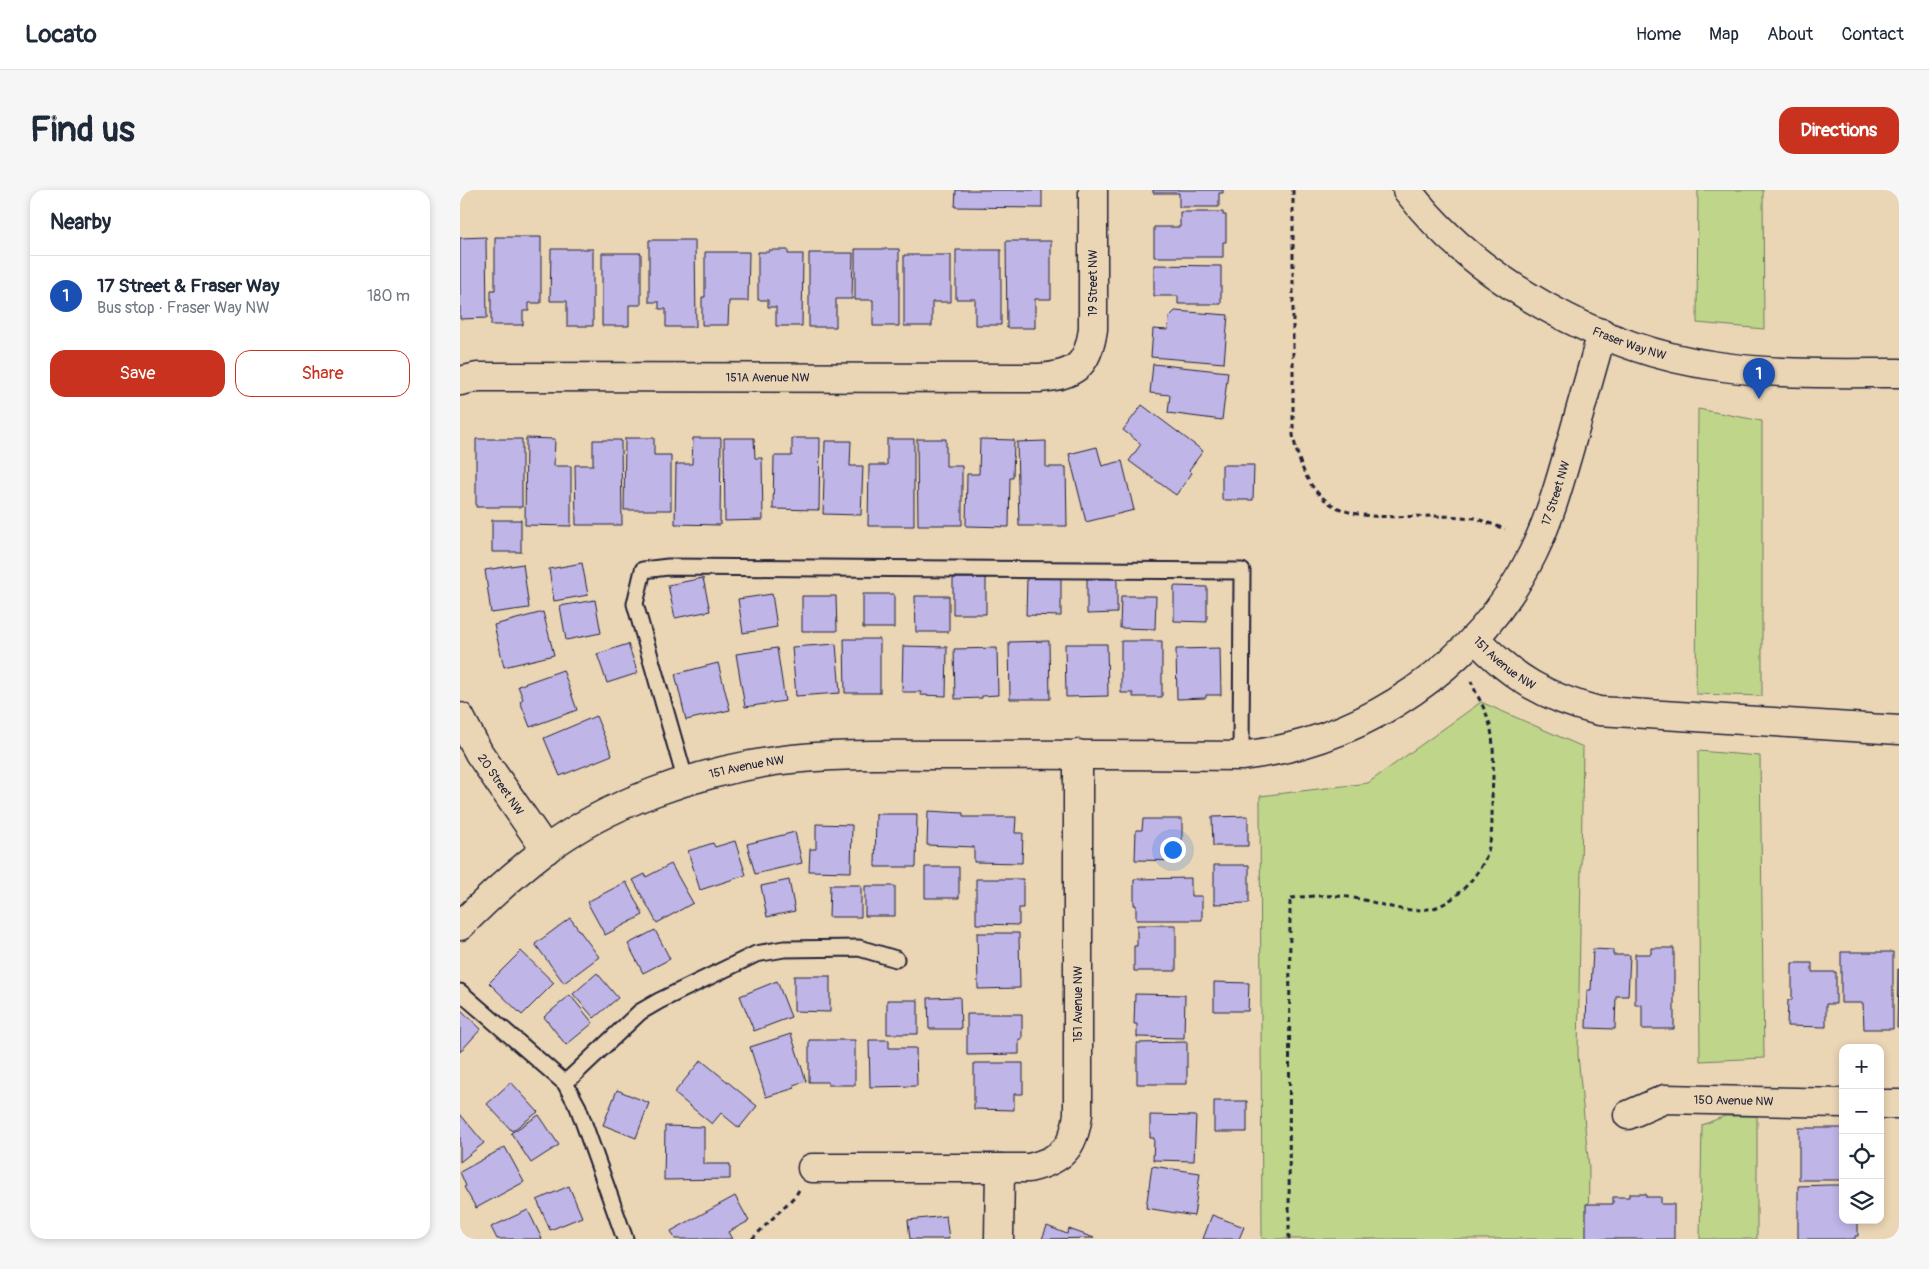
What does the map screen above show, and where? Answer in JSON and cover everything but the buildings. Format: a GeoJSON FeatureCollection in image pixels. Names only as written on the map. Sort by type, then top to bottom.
{"type":"FeatureCollection","features":[{"type":"Feature","properties":{"kind":"street","name":"19 Street NW"},"geometry":{"type":"LineString","coordinates":[[1074,370],[1085,357],[1091,344],[1093,329],[1094,190]]}},
{"type":"Feature","properties":{"kind":"street","name":"Fraser Way NW"},"geometry":{"type":"LineString","coordinates":[[1407,190],[1444,231],[1484,267],[1525,294],[1566,317],[1602,334],[1646,350],[1716,366],[1790,373],[1899,373]]}},
{"type":"Feature","properties":{"kind":"street","name":"17 Street NW"},"geometry":{"type":"LineString","coordinates":[[1475,638],[1501,607],[1534,552],[1555,499],[1602,334]]}},
{"type":"Feature","properties":{"kind":"street","name":"151A Avenue NW"},"geometry":{"type":"LineString","coordinates":[[460,381],[478,378],[1040,378],[1058,377],[1074,370]]}},
{"type":"Feature","properties":{"kind":"street","name":"151 Avenue NW"},"geometry":{"type":"LineString","coordinates":[[460,926],[509,879],[546,850],[584,825],[619,807],[686,782],[774,762],[856,755],[1078,754],[1241,756],[1266,753],[1292,747],[1362,721],[1398,702],[1426,683],[1475,638],[1504,667],[1527,683],[1576,706],[1599,711],[1899,730]]}},
{"type":"Feature","properties":{"kind":"street","name":"20 Street NW"},"geometry":{"type":"LineString","coordinates":[[460,717],[479,754],[546,850]]}},
{"type":"Feature","properties":{"kind":"street","name":"151 Avenue NW"},"geometry":{"type":"LineString","coordinates":[[812,1168],[1028,1168],[1046,1164],[1061,1156],[1071,1143],[1076,1129],[1078,1114],[1078,754]]}},
{"type":"Feature","properties":{"kind":"street","name":"150 Avenue NW"},"geometry":{"type":"LineString","coordinates":[[1628,1115],[1665,1099],[1839,1103]]}},
{"type":"Feature","properties":{"kind":"street"},"geometry":{"type":"LineString","coordinates":[[1884,1104],[1899,1104]]}},
{"type":"Feature","properties":{"kind":"street"},"geometry":{"type":"LineString","coordinates":[[999,1239],[1000,1168]]}},
{"type":"Feature","properties":{"kind":"lane"},"geometry":{"type":"LineString","coordinates":[[686,782],[635,604],[644,570],[668,567],[1242,571],[1241,756]]}},
{"type":"Feature","properties":{"kind":"lane"},"geometry":{"type":"LineString","coordinates":[[565,1083],[640,1012],[756,954],[784,949],[859,948],[896,960]]}},
{"type":"Feature","properties":{"kind":"lane"},"geometry":{"type":"LineString","coordinates":[[460,992],[565,1083],[578,1107],[625,1239]]}},
{"type":"Feature","properties":{"kind":"path"},"geometry":{"type":"LineString","coordinates":[[1293,190],[1293,435],[1300,464],[1308,480],[1331,504],[1363,516],[1475,518],[1505,529]]}},
{"type":"Feature","properties":{"kind":"path"},"geometry":{"type":"LineString","coordinates":[[1289,1239],[1290,898],[1341,896],[1356,898],[1392,909],[1431,909],[1462,890],[1480,869],[1488,851],[1491,831],[1494,747],[1488,718],[1471,681]]}},
{"type":"Feature","properties":{"kind":"path"},"geometry":{"type":"LineString","coordinates":[[752,1239],[796,1195],[812,1168]]}},
{"type":"Feature","properties":{"kind":"green space"},"geometry":{"type":"Polygon","coordinates":[[[1698,190],[1763,190],[1764,329],[1697,323],[1698,190]]]}},
{"type":"Feature","properties":{"kind":"green space"},"geometry":{"type":"Polygon","coordinates":[[[1698,409],[1762,421],[1762,696],[1696,694],[1698,409]]]}},
{"type":"Feature","properties":{"kind":"green space"},"geometry":{"type":"Polygon","coordinates":[[[1481,702],[1583,747],[1578,1055],[1589,1168],[1588,1239],[1262,1239],[1260,796],[1368,783],[1481,702]]]}},
{"type":"Feature","properties":{"kind":"green space"},"geometry":{"type":"Polygon","coordinates":[[[1698,751],[1760,756],[1764,1058],[1700,1061],[1698,751]]]}},
{"type":"Feature","properties":{"kind":"green space"},"geometry":{"type":"Polygon","coordinates":[[[1725,1116],[1757,1116],[1757,1239],[1700,1239],[1702,1125],[1725,1116]]]}},
{"type":"Feature","properties":{"kind":"place","name":"17 Street & Fraser Way"},"geometry":{"type":"Point","coordinates":[1759,399]}}]}
